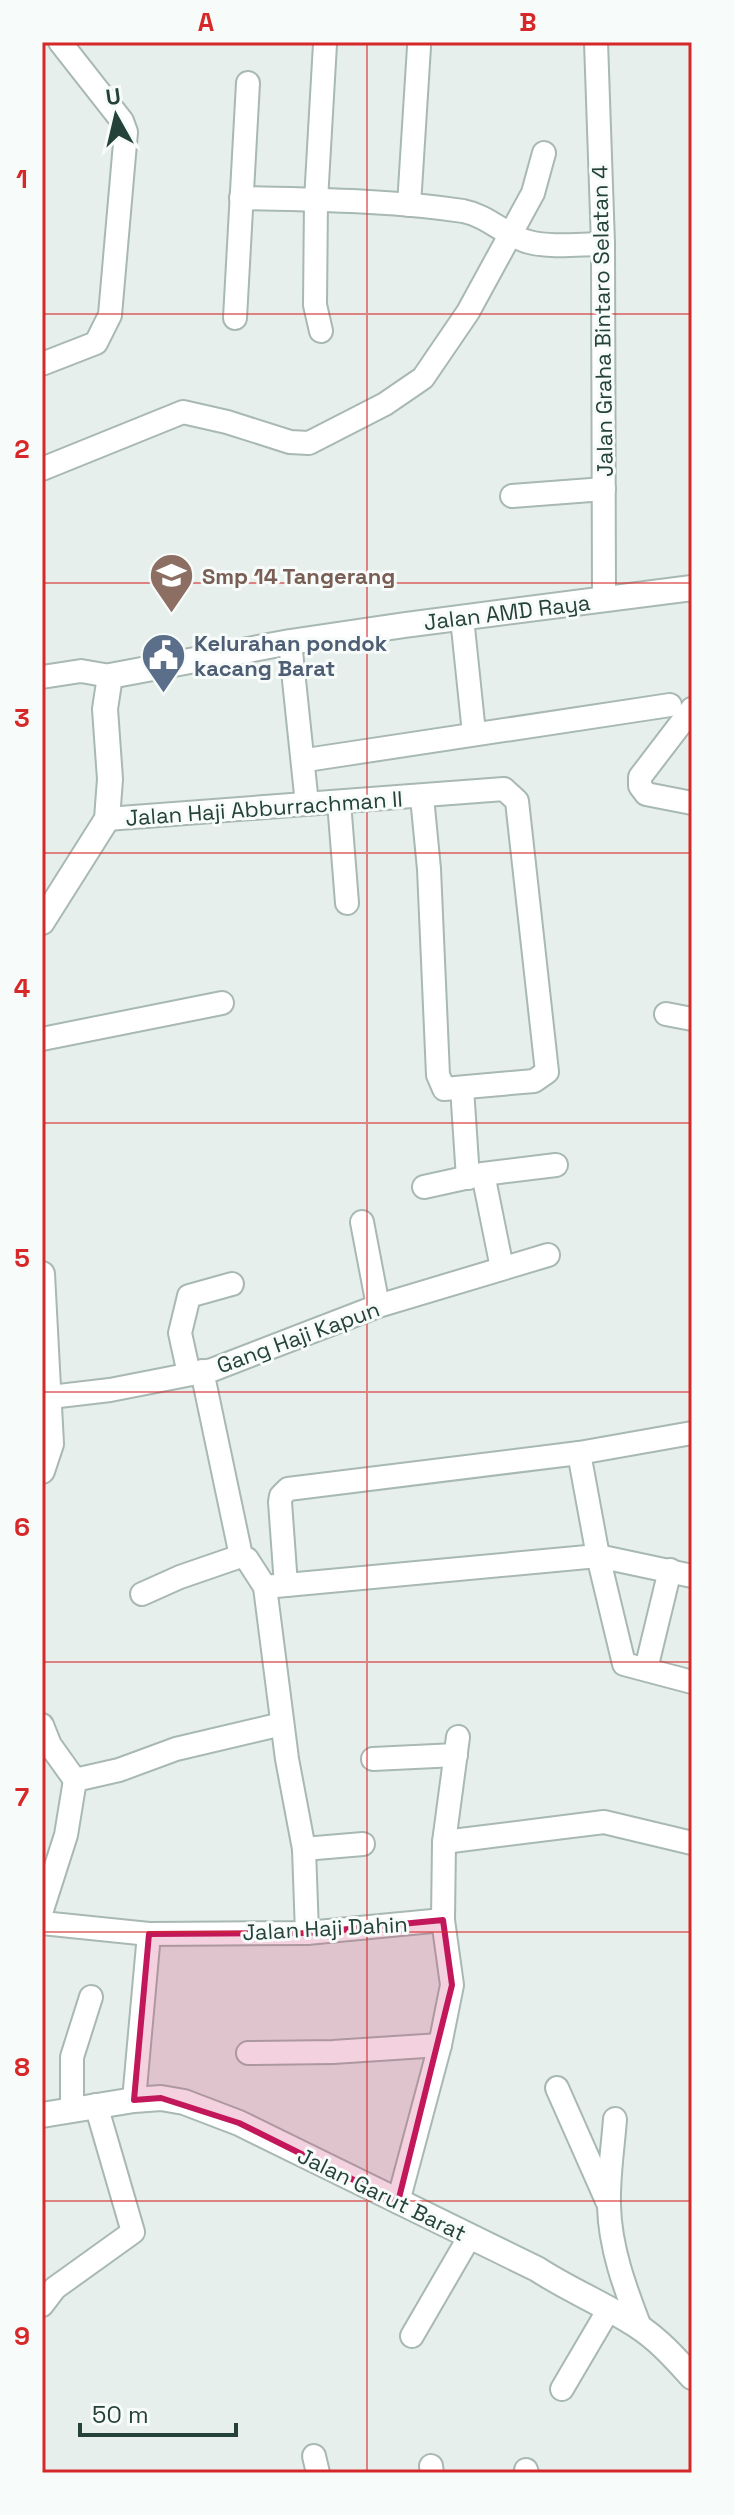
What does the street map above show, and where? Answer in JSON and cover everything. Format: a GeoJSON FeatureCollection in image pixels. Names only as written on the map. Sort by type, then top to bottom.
{"type":"FeatureCollection","features":[{"type":"Feature","properties":{"kind":"street"},"geometry":{"type":"LineString","coordinates":[[42,364],[96,343],[110,315],[126,132],[122,121],[60,42]]}},
{"type":"Feature","properties":{"kind":"street","name":"Jalan Graha Bintaro Selatan 4"},"geometry":{"type":"LineString","coordinates":[[596,42],[603,244],[604,600]]}},
{"type":"Feature","properties":{"kind":"street"},"geometry":{"type":"LineString","coordinates":[[321,331],[315,305],[316,200],[325,44]]}},
{"type":"Feature","properties":{"kind":"street"},"geometry":{"type":"LineString","coordinates":[[409,205],[419,47]]}},
{"type":"Feature","properties":{"kind":"street"},"geometry":{"type":"LineString","coordinates":[[235,318],[248,83]]}},
{"type":"Feature","properties":{"kind":"street"},"geometry":{"type":"LineString","coordinates":[[42,469],[183,412],[290,442],[309,443],[385,404],[423,378],[468,312],[533,193],[544,153]]}},
{"type":"Feature","properties":{"kind":"street"},"geometry":{"type":"LineString","coordinates":[[241,198],[409,205],[467,212],[488,219],[512,235],[546,245],[603,244]]}},
{"type":"Feature","properties":{"kind":"street"},"geometry":{"type":"LineString","coordinates":[[512,496],[604,489]]}},
{"type":"Feature","properties":{"kind":"street","name":"Jalan AMD Raya"},"geometry":{"type":"LineString","coordinates":[[110,676],[290,642],[692,588]]}},
{"type":"Feature","properties":{"kind":"street"},"geometry":{"type":"LineString","coordinates":[[462,618],[474,733]]}},
{"type":"Feature","properties":{"kind":"street"},"geometry":{"type":"LineString","coordinates":[[290,642],[307,804]]}},
{"type":"Feature","properties":{"kind":"street"},"geometry":{"type":"LineString","coordinates":[[42,677],[81,671],[110,676],[105,709],[110,779],[107,819],[42,922]]}},
{"type":"Feature","properties":{"kind":"street"},"geometry":{"type":"LineString","coordinates":[[313,759],[474,733],[681,707]]}},
{"type":"Feature","properties":{"kind":"street"},"geometry":{"type":"LineString","coordinates":[[681,707],[640,777],[640,786],[646,794],[692,803]]}},
{"type":"Feature","properties":{"kind":"street","name":"Jalan Haji Abburrachman II"},"geometry":{"type":"LineString","coordinates":[[107,819],[504,789],[517,801],[547,1072],[534,1081],[462,1088]]}},
{"type":"Feature","properties":{"kind":"street"},"geometry":{"type":"LineString","coordinates":[[422,797],[429,869],[438,1075],[444,1089],[462,1088],[476,1176],[502,1268]]}},
{"type":"Feature","properties":{"kind":"street"},"geometry":{"type":"LineString","coordinates":[[339,802],[347,903]]}},
{"type":"Feature","properties":{"kind":"street"},"geometry":{"type":"LineString","coordinates":[[42,1039],[222,1003]]}},
{"type":"Feature","properties":{"kind":"street"},"geometry":{"type":"LineString","coordinates":[[666,1014],[692,1019]]}},
{"type":"Feature","properties":{"kind":"street"},"geometry":{"type":"LineString","coordinates":[[424,1187],[556,1165]]}},
{"type":"Feature","properties":{"kind":"street"},"geometry":{"type":"LineString","coordinates":[[362,1222],[378,1306]]}},
{"type":"Feature","properties":{"kind":"street","name":"Gang Haji Kapun"},"geometry":{"type":"LineString","coordinates":[[46,1397],[110,1390],[196,1373],[378,1306],[548,1255]]}},
{"type":"Feature","properties":{"kind":"street"},"geometry":{"type":"LineString","coordinates":[[42,1274],[46,1397],[51,1444],[42,1471]]}},
{"type":"Feature","properties":{"kind":"street"},"geometry":{"type":"LineString","coordinates":[[232,1284],[189,1296],[180,1333],[196,1373],[241,1556]]}},
{"type":"Feature","properties":{"kind":"street"},"geometry":{"type":"LineString","coordinates":[[307,1933],[304,1849],[282,1724],[276,1586],[281,1496],[288,1489],[579,1453],[692,1433]]}},
{"type":"Feature","properties":{"kind":"street"},"geometry":{"type":"LineString","coordinates":[[579,1453],[598,1556],[624,1664],[692,1682]]}},
{"type":"Feature","properties":{"kind":"street"},"geometry":{"type":"LineString","coordinates":[[142,1594],[241,1556],[276,1586],[598,1556],[681,1573],[646,1669]]}},
{"type":"Feature","properties":{"kind":"street"},"geometry":{"type":"LineString","coordinates":[[75,1780],[119,1770],[176,1749],[282,1724]]}},
{"type":"Feature","properties":{"kind":"street"},"geometry":{"type":"LineString","coordinates":[[42,1725],[50,1745],[75,1780],[66,1835],[42,1910]]}},
{"type":"Feature","properties":{"kind":"street"},"geometry":{"type":"LineString","coordinates":[[373,1759],[457,1746],[444,1842],[443,1920],[452,1985],[440,2045],[398,2202]]}},
{"type":"Feature","properties":{"kind":"street"},"geometry":{"type":"LineString","coordinates":[[444,1842],[604,1822],[692,1843]]}},
{"type":"Feature","properties":{"kind":"street"},"geometry":{"type":"LineString","coordinates":[[304,1849],[363,1844]]}},
{"type":"Feature","properties":{"kind":"street","name":"Jalan Haji Dahin"},"geometry":{"type":"LineString","coordinates":[[42,1923],[149,1934],[307,1933],[443,1920]]}},
{"type":"Feature","properties":{"kind":"street"},"geometry":{"type":"LineString","coordinates":[[134,2100],[149,1934]]}},
{"type":"Feature","properties":{"kind":"street"},"geometry":{"type":"LineString","coordinates":[[42,2305],[55,2288],[133,2232],[84,2107],[72,2057],[91,1997]]}},
{"type":"Feature","properties":{"kind":"street"},"geometry":{"type":"LineString","coordinates":[[248,2053],[333,2052],[440,2045]]}},
{"type":"Feature","properties":{"kind":"street"},"geometry":{"type":"LineString","coordinates":[[557,2088],[609,2205]]}},
{"type":"Feature","properties":{"kind":"street","name":"Jalan Garut Barat"},"geometry":{"type":"LineString","coordinates":[[42,2115],[161,2098],[184,2102],[239,2123],[470,2236],[609,2309],[640,2327],[670,2352],[692,2377]]}},
{"type":"Feature","properties":{"kind":"street"},"geometry":{"type":"LineString","coordinates":[[615,2119],[609,2205],[611,2236],[623,2283],[640,2327]]}},
{"type":"Feature","properties":{"kind":"street"},"geometry":{"type":"LineString","coordinates":[[412,2336],[470,2236]]}},
{"type":"Feature","properties":{"kind":"street"},"geometry":{"type":"LineString","coordinates":[[562,2389],[609,2309]]}},
{"type":"Feature","properties":{"kind":"highlighted area"},"geometry":{"type":"Polygon","coordinates":[[[443,1920],[452,1985],[398,2202],[239,2123],[161,2098],[134,2100],[149,1934],[307,1933],[443,1920]]]}},
{"type":"Feature","properties":{"kind":"place","name":"Smp 14 Tangerang"},"geometry":{"type":"Point","coordinates":[171,615]}},
{"type":"Feature","properties":{"kind":"place","name":"Kelurahan pondok kacang Barat"},"geometry":{"type":"Point","coordinates":[163,695]}}]}
